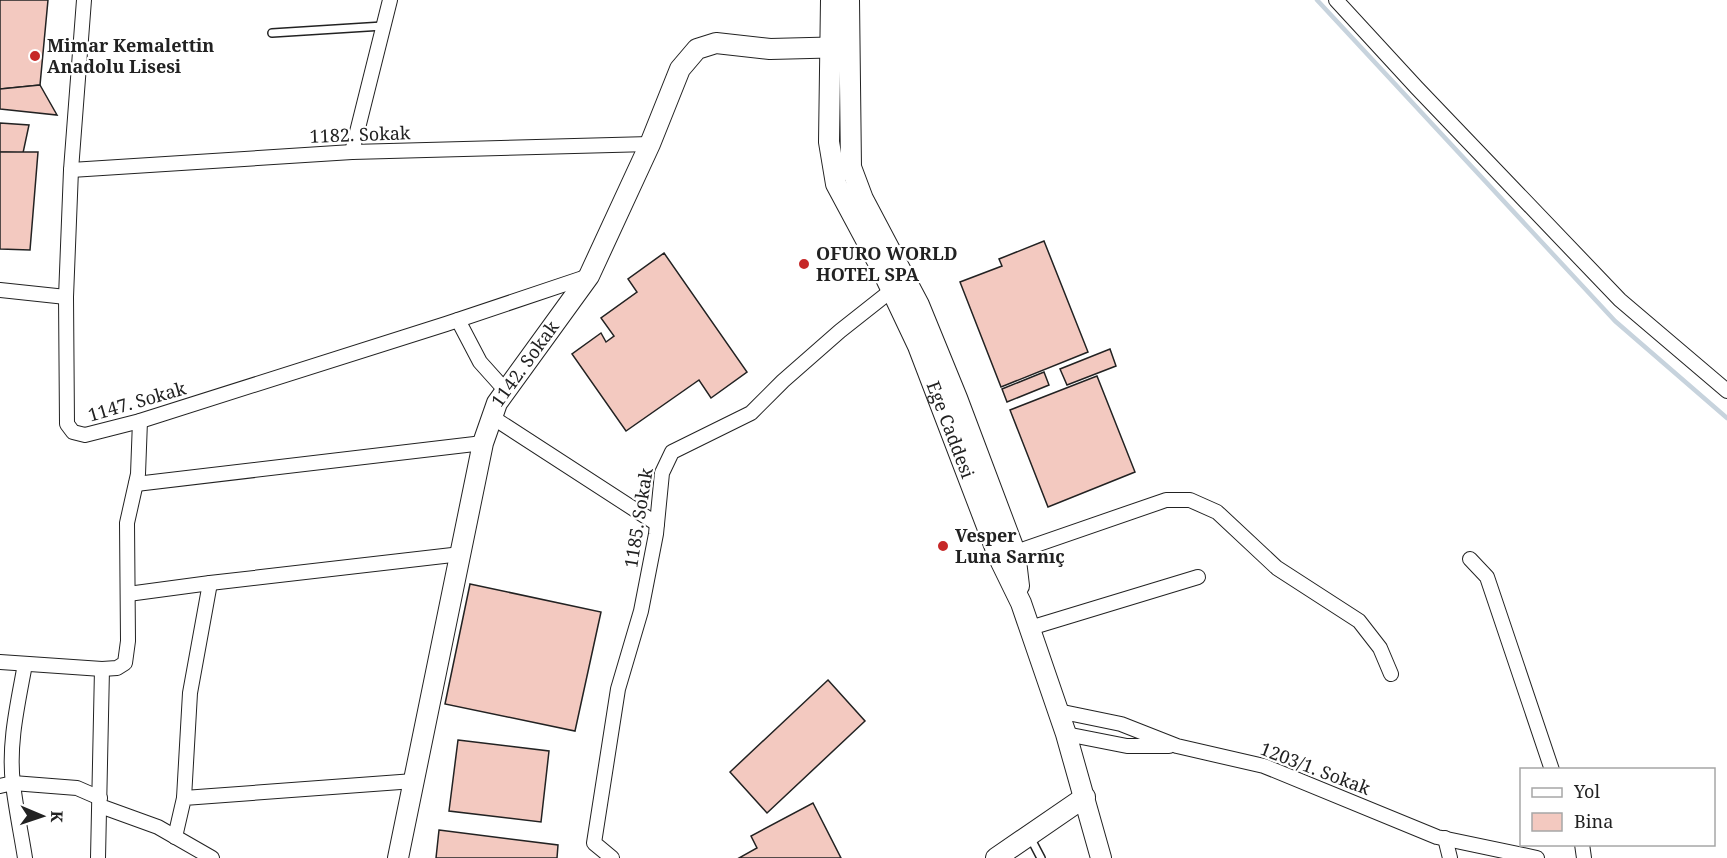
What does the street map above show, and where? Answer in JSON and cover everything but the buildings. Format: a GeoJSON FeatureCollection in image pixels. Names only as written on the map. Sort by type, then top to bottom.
{"type":"FeatureCollection","features":[{"type":"Feature","properties":{"kind":"street","name":"1147. Sokak"},"geometry":{"type":"LineString","coordinates":[[84,0],[71,170],[66,297],[67,424],[73,432],[85,435],[140,421],[589,276]]}},
{"type":"Feature","properties":{"kind":"street"},"geometry":{"type":"LineString","coordinates":[[352,152],[390,0]]}},
{"type":"Feature","properties":{"kind":"street"},"geometry":{"type":"LineString","coordinates":[[831,0],[840,48]]}},
{"type":"Feature","properties":{"kind":"street"},"geometry":{"type":"LineString","coordinates":[[840,48],[849,0]]}},
{"type":"Feature","properties":{"kind":"street"},"geometry":{"type":"LineString","coordinates":[[1336,0],[1620,300],[1727,391]]}},
{"type":"Feature","properties":{"kind":"street","name":"1142. Sokak"},"geometry":{"type":"LineString","coordinates":[[398,858],[483,443],[497,403],[589,276],[650,144],[680,69],[697,49],[716,43],[770,49],[840,48]]}},
{"type":"Feature","properties":{"kind":"street","name":"Ege Caddesi"},"geometry":{"type":"LineString","coordinates":[[840,48],[850,166],[899,285],[918,346],[1007,555],[1066,734],[1101,858]]}},
{"type":"Feature","properties":{"kind":"street","name":"1182. Sokak"},"geometry":{"type":"LineString","coordinates":[[71,170],[352,152],[650,144]]}},
{"type":"Feature","properties":{"kind":"street","name":"1185. Sokak"},"geometry":{"type":"LineString","coordinates":[[592,858],[618,689],[641,610],[657,524],[662,473],[672,452],[751,413],[783,381],[840,331],[899,285]]}},
{"type":"Feature","properties":{"kind":"street"},"geometry":{"type":"LineString","coordinates":[[0,290],[66,297]]}},
{"type":"Feature","properties":{"kind":"street"},"geometry":{"type":"LineString","coordinates":[[458,320],[480,362],[506,390]]}},
{"type":"Feature","properties":{"kind":"street"},"geometry":{"type":"LineString","coordinates":[[492,417],[657,524]]}},
{"type":"Feature","properties":{"kind":"street"},"geometry":{"type":"LineString","coordinates":[[0,662],[102,669],[117,668],[125,663],[128,641],[127,523],[138,474],[140,421]]}},
{"type":"Feature","properties":{"kind":"street"},"geometry":{"type":"LineString","coordinates":[[136,484],[483,443]]}},
{"type":"Feature","properties":{"kind":"street"},"geometry":{"type":"LineString","coordinates":[[1007,555],[1166,500],[1190,500],[1217,512],[1277,568],[1359,621],[1380,648],[1391,674]]}},
{"type":"Feature","properties":{"kind":"street"},"geometry":{"type":"LineString","coordinates":[[128,594],[461,554]]}},
{"type":"Feature","properties":{"kind":"street"},"geometry":{"type":"LineString","coordinates":[[1470,560],[1488,578],[1551,768]]}},
{"type":"Feature","properties":{"kind":"street"},"geometry":{"type":"LineString","coordinates":[[1030,628],[1198,577]]}},
{"type":"Feature","properties":{"kind":"street"},"geometry":{"type":"LineString","coordinates":[[175,837],[184,798],[190,693],[210,583]]}},
{"type":"Feature","properties":{"kind":"street"},"geometry":{"type":"LineString","coordinates":[[25,664],[6,748],[6,785],[25,858]]}},
{"type":"Feature","properties":{"kind":"street"},"geometry":{"type":"LineString","coordinates":[[98,858],[102,669]]}},
{"type":"Feature","properties":{"kind":"street","name":"1203/1. Sokak"},"geometry":{"type":"LineString","coordinates":[[1058,711],[1121,724],[1177,746],[1264,766],[1441,838],[1537,858]]}},
{"type":"Feature","properties":{"kind":"street","name":"1203/1. Sokak"},"geometry":{"type":"LineString","coordinates":[[1066,734],[1127,746],[1177,746]]}},
{"type":"Feature","properties":{"kind":"street"},"geometry":{"type":"LineString","coordinates":[[184,798],[414,781]]}},
{"type":"Feature","properties":{"kind":"street"},"geometry":{"type":"LineString","coordinates":[[6,785],[77,788],[100,802],[158,827],[212,858]]}},
{"type":"Feature","properties":{"kind":"street"},"geometry":{"type":"LineString","coordinates":[[996,858],[1085,797]]}},
{"type":"Feature","properties":{"kind":"street"},"geometry":{"type":"LineString","coordinates":[[1441,838],[1450,858]]}},
{"type":"Feature","properties":{"kind":"street"},"geometry":{"type":"LineString","coordinates":[[594,843],[612,858]]}},
{"type":"Feature","properties":{"kind":"lane"},"geometry":{"type":"LineString","coordinates":[[272,33],[383,26]]}},
{"type":"Feature","properties":{"kind":"lane"},"geometry":{"type":"LineString","coordinates":[[1029,835],[1041,858]]}},
{"type":"Feature","properties":{"kind":"waterway"},"geometry":{"type":"LineString","coordinates":[[1317,0],[1615,321],[1727,418]]}},
{"type":"Feature","properties":{"kind":"place","name":"Mimar Kemalettin Anadolu Lisesi"},"geometry":{"type":"Point","coordinates":[35,56]}},
{"type":"Feature","properties":{"kind":"place","name":"OFURO WORLD HOTEL SPA"},"geometry":{"type":"Point","coordinates":[804,264]}},
{"type":"Feature","properties":{"kind":"place","name":"Vesper Luna Sarnıç"},"geometry":{"type":"Point","coordinates":[943,546]}}]}
